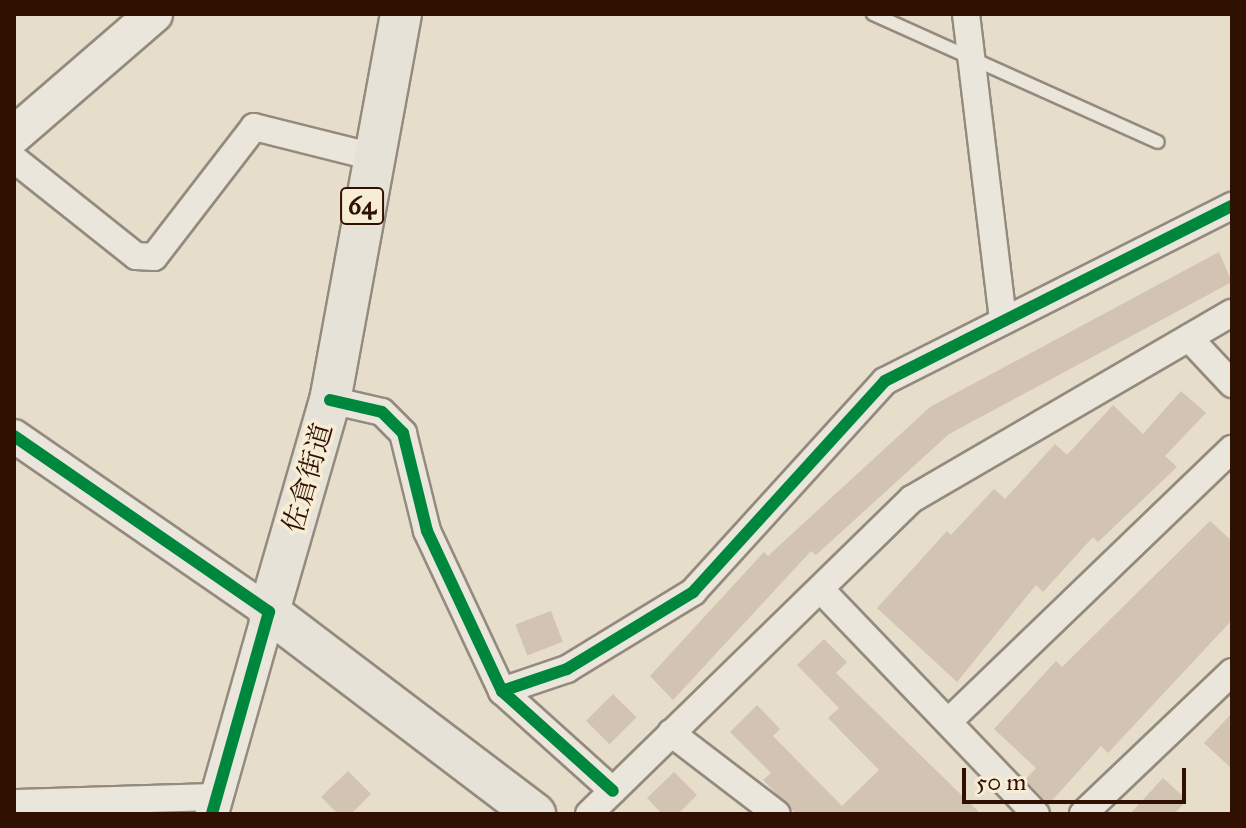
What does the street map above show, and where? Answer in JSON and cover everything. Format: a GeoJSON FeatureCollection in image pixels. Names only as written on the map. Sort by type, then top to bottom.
{"type":"FeatureCollection","features":[{"type":"Feature","properties":{"kind":"main road"},"geometry":{"type":"LineString","coordinates":[[16,134],[154,14]]}},
{"type":"Feature","properties":{"kind":"main road","name":"佐倉街道"},"geometry":{"type":"LineString","coordinates":[[269,612],[330,400],[370,156],[401,14]]}},
{"type":"Feature","properties":{"kind":"main road"},"geometry":{"type":"LineString","coordinates":[[269,612],[535,814]]}},
{"type":"Feature","properties":{"kind":"street"},"geometry":{"type":"LineString","coordinates":[[966,14],[974,60],[1003,319]]}},
{"type":"Feature","properties":{"kind":"street"},"geometry":{"type":"LineString","coordinates":[[16,134],[136,256],[154,257],[254,127],[370,156]]}},
{"type":"Feature","properties":{"kind":"street"},"geometry":{"type":"LineString","coordinates":[[502,691],[567,669],[693,592],[885,381],[1232,206]]}},
{"type":"Feature","properties":{"kind":"street"},"geometry":{"type":"LineString","coordinates":[[589,814],[822,591],[912,499],[1232,313]]}},
{"type":"Feature","properties":{"kind":"street"},"geometry":{"type":"LineString","coordinates":[[1189,338],[1232,384]]}},
{"type":"Feature","properties":{"kind":"street"},"geometry":{"type":"LineString","coordinates":[[330,400],[382,412],[403,433],[427,531],[502,691],[613,791]]}},
{"type":"Feature","properties":{"kind":"street"},"geometry":{"type":"LineString","coordinates":[[14,436],[269,612],[215,805],[14,803]]}},
{"type":"Feature","properties":{"kind":"street"},"geometry":{"type":"LineString","coordinates":[[948,722],[1232,449]]}},
{"type":"Feature","properties":{"kind":"street"},"geometry":{"type":"LineString","coordinates":[[822,591],[1036,814]]}},
{"type":"Feature","properties":{"kind":"street"},"geometry":{"type":"LineString","coordinates":[[1083,814],[1232,672]]}},
{"type":"Feature","properties":{"kind":"street"},"geometry":{"type":"LineString","coordinates":[[671,733],[777,814]]}},
{"type":"Feature","properties":{"kind":"lane"},"geometry":{"type":"LineString","coordinates":[[873,14],[1158,142]]}},
{"type":"Feature","properties":{"kind":"building"},"geometry":{"type":"Polygon","coordinates":[[[1219,252],[1232,282],[949,434],[816,555],[811,551],[673,700],[650,676],[764,552],[768,556],[930,407],[1219,252]]]}},
{"type":"Feature","properties":{"kind":"building"},"geometry":{"type":"Polygon","coordinates":[[[1181,391],[1206,413],[1165,456],[1177,467],[1098,542],[1093,537],[1043,592],[1036,585],[957,682],[877,608],[947,531],[951,535],[994,489],[1005,499],[1055,444],[1067,455],[1113,405],[1143,434],[1181,391]]]}},
{"type":"Feature","properties":{"kind":"building"},"geometry":{"type":"Polygon","coordinates":[[[1210,521],[1232,541],[1232,620],[1108,753],[1101,746],[1049,804],[1025,780],[1036,768],[994,729],[1056,661],[1062,667],[1210,521]]]}},
{"type":"Feature","properties":{"kind":"building"},"geometry":{"type":"Polygon","coordinates":[[[551,611],[563,642],[527,655],[516,625],[551,611]]]}},
{"type":"Feature","properties":{"kind":"building"},"geometry":{"type":"Polygon","coordinates":[[[824,639],[847,662],[836,673],[981,814],[796,814],[763,780],[771,773],[730,732],[757,705],[780,729],[773,736],[842,806],[879,770],[828,718],[839,708],[797,665],[824,639]]]}},
{"type":"Feature","properties":{"kind":"building"},"geometry":{"type":"Polygon","coordinates":[[[613,694],[636,717],[609,744],[586,721],[613,694]]]}},
{"type":"Feature","properties":{"kind":"building"},"geometry":{"type":"Polygon","coordinates":[[[1232,713],[1232,769],[1204,743],[1232,713]]]}},
{"type":"Feature","properties":{"kind":"building"},"geometry":{"type":"Polygon","coordinates":[[[348,771],[371,794],[351,814],[338,814],[321,797],[348,771]]]}},
{"type":"Feature","properties":{"kind":"building"},"geometry":{"type":"Polygon","coordinates":[[[674,772],[697,795],[678,814],[662,814],[647,798],[674,772]]]}},
{"type":"Feature","properties":{"kind":"building"},"geometry":{"type":"Polygon","coordinates":[[[1163,778],[1187,800],[1174,814],[1130,814],[1163,778]]]}},
{"type":"Feature","properties":{"kind":"cycle path"},"geometry":{"type":"LineString","coordinates":[[502,691],[567,669],[693,592],[885,381],[1232,206]]}},
{"type":"Feature","properties":{"kind":"cycle path"},"geometry":{"type":"LineString","coordinates":[[330,400],[382,412],[403,433],[427,531],[502,691],[613,791]]}},
{"type":"Feature","properties":{"kind":"cycle path"},"geometry":{"type":"LineString","coordinates":[[14,436],[269,612],[212,814]]}}]}
